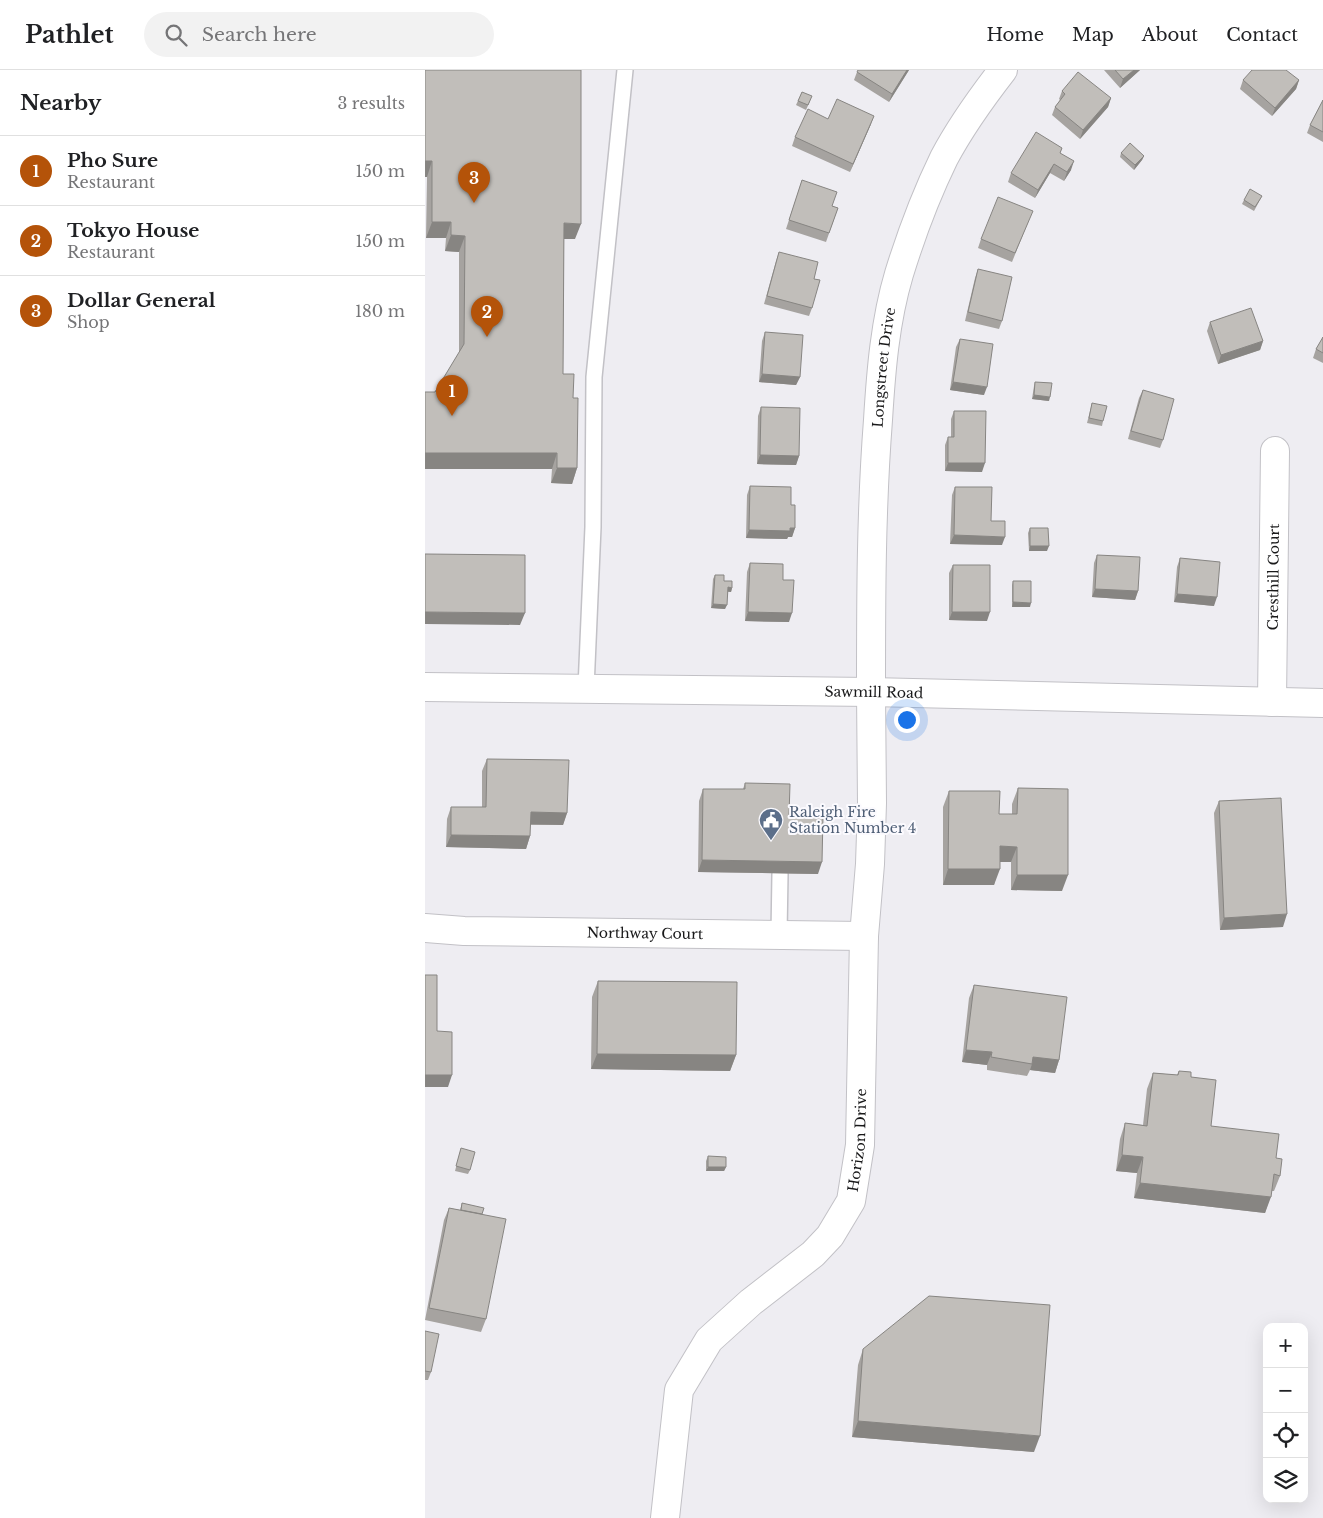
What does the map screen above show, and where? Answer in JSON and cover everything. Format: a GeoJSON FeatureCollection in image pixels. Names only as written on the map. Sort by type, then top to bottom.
{"type":"FeatureCollection","features":[{"type":"Feature","properties":{"kind":"street","name":"Longstreet Drive"},"geometry":{"type":"LineString","coordinates":[[871,692],[874,468],[881,379],[888,323],[899,275],[919,216],[945,157],[982,98],[1003,70]]}},
{"type":"Feature","properties":{"kind":"street","name":"Cresthill Court"},"geometry":{"type":"LineString","coordinates":[[1272,702],[1275,451]]}},
{"type":"Feature","properties":{"kind":"street","name":"Sawmill Road"},"geometry":{"type":"LineString","coordinates":[[425,687],[1109,696],[1323,703]]}},
{"type":"Feature","properties":{"kind":"street","name":"Horizon Drive"},"geometry":{"type":"LineString","coordinates":[[665,1518],[679,1390],[709,1340],[751,1302],[813,1254],[830,1236],[851,1201],[860,1146],[864,936],[870,864],[872,803],[871,692]]}},
{"type":"Feature","properties":{"kind":"street","name":"Northway Court"},"geometry":{"type":"LineString","coordinates":[[425,928],[463,931],[864,936]]}},
{"type":"Feature","properties":{"kind":"lane"},"geometry":{"type":"LineString","coordinates":[[585,688],[593,536],[594,377],[625,70]]}},
{"type":"Feature","properties":{"kind":"lane"},"geometry":{"type":"LineString","coordinates":[[779,934],[780,874]]}},
{"type":"Feature","properties":{"kind":"building"},"geometry":{"type":"Polygon","coordinates":[[[425,70],[581,70],[581,224],[564,223],[563,374],[574,374],[573,398],[578,398],[577,468],[557,468],[557,453],[425,453],[425,392],[435,392],[464,344],[465,236],[451,235],[451,222],[432,222],[432,161],[425,161],[425,70]]]}},
{"type":"Feature","properties":{"kind":"building"},"geometry":{"type":"Polygon","coordinates":[[[858,70],[907,70],[892,94],[857,72],[858,70]]]}},
{"type":"Feature","properties":{"kind":"building"},"geometry":{"type":"Polygon","coordinates":[[[1115,70],[1134,70],[1123,79],[1115,70]]]}},
{"type":"Feature","properties":{"kind":"building"},"geometry":{"type":"Polygon","coordinates":[[[1252,70],[1286,70],[1299,80],[1275,108],[1243,80],[1252,70]]]}},
{"type":"Feature","properties":{"kind":"building"},"geometry":{"type":"Polygon","coordinates":[[[1078,72],[1111,98],[1083,130],[1055,107],[1065,94],[1062,91],[1078,72]]]}},
{"type":"Feature","properties":{"kind":"building"},"geometry":{"type":"Polygon","coordinates":[[[802,92],[812,96],[808,105],[798,101],[802,92]]]}},
{"type":"Feature","properties":{"kind":"building"},"geometry":{"type":"Polygon","coordinates":[[[837,99],[874,116],[853,164],[795,137],[808,109],[828,119],[837,99]]]}},
{"type":"Feature","properties":{"kind":"building"},"geometry":{"type":"Polygon","coordinates":[[[1323,100],[1323,132],[1310,125],[1323,100]]]}},
{"type":"Feature","properties":{"kind":"building"},"geometry":{"type":"Polygon","coordinates":[[[1036,132],[1062,148],[1060,153],[1074,161],[1067,172],[1054,164],[1038,190],[1011,173],[1036,132]]]}},
{"type":"Feature","properties":{"kind":"building"},"geometry":{"type":"Polygon","coordinates":[[[1130,143],[1144,156],[1135,165],[1121,153],[1130,143]]]}},
{"type":"Feature","properties":{"kind":"building"},"geometry":{"type":"Polygon","coordinates":[[[802,180],[837,192],[832,206],[838,208],[829,233],[789,220],[802,180]]]}},
{"type":"Feature","properties":{"kind":"building"},"geometry":{"type":"Polygon","coordinates":[[[1250,189],[1262,196],[1255,207],[1244,200],[1250,189]]]}},
{"type":"Feature","properties":{"kind":"building"},"geometry":{"type":"Polygon","coordinates":[[[998,197],[1033,211],[1015,253],[981,239],[998,197]]]}},
{"type":"Feature","properties":{"kind":"building"},"geometry":{"type":"Polygon","coordinates":[[[779,252],[818,262],[814,279],[820,280],[812,308],[767,296],[779,252]]]}},
{"type":"Feature","properties":{"kind":"building"},"geometry":{"type":"Polygon","coordinates":[[[978,269],[1012,277],[1002,321],[968,312],[978,269]]]}},
{"type":"Feature","properties":{"kind":"building"},"geometry":{"type":"Polygon","coordinates":[[[1251,308],[1263,341],[1221,355],[1210,322],[1251,308]]]}},
{"type":"Feature","properties":{"kind":"building"},"geometry":{"type":"Polygon","coordinates":[[[765,332],[803,335],[800,377],[762,374],[765,332]]]}},
{"type":"Feature","properties":{"kind":"building"},"geometry":{"type":"Polygon","coordinates":[[[1323,337],[1323,353],[1316,349],[1323,337]]]}},
{"type":"Feature","properties":{"kind":"building"},"geometry":{"type":"Polygon","coordinates":[[[960,339],[993,344],[987,387],[953,382],[960,339]]]}},
{"type":"Feature","properties":{"kind":"building"},"geometry":{"type":"Polygon","coordinates":[[[1035,382],[1052,383],[1050,397],[1034,395],[1035,382]]]}},
{"type":"Feature","properties":{"kind":"building"},"geometry":{"type":"Polygon","coordinates":[[[1143,390],[1174,399],[1163,440],[1131,431],[1143,390]]]}},
{"type":"Feature","properties":{"kind":"building"},"geometry":{"type":"Polygon","coordinates":[[[1092,403],[1107,406],[1103,421],[1089,418],[1092,403]]]}},
{"type":"Feature","properties":{"kind":"building"},"geometry":{"type":"Polygon","coordinates":[[[761,407],[800,408],[799,456],[760,455],[761,407]]]}},
{"type":"Feature","properties":{"kind":"building"},"geometry":{"type":"Polygon","coordinates":[[[954,411],[986,411],[985,463],[948,463],[948,437],[954,437],[954,411]]]}},
{"type":"Feature","properties":{"kind":"building"},"geometry":{"type":"Polygon","coordinates":[[[750,486],[791,487],[791,505],[795,505],[795,528],[790,528],[790,531],[749,530],[750,486]]]}},
{"type":"Feature","properties":{"kind":"building"},"geometry":{"type":"Polygon","coordinates":[[[955,487],[992,487],[991,521],[1005,521],[1005,537],[954,535],[955,487]]]}},
{"type":"Feature","properties":{"kind":"building"},"geometry":{"type":"Polygon","coordinates":[[[1030,528],[1048,528],[1049,546],[1030,546],[1030,528]]]}},
{"type":"Feature","properties":{"kind":"building"},"geometry":{"type":"Polygon","coordinates":[[[425,554],[525,555],[525,613],[425,612],[425,554]]]}},
{"type":"Feature","properties":{"kind":"building"},"geometry":{"type":"Polygon","coordinates":[[[1097,555],[1140,557],[1138,591],[1095,589],[1097,555]]]}},
{"type":"Feature","properties":{"kind":"building"},"geometry":{"type":"Polygon","coordinates":[[[1180,558],[1220,562],[1217,597],[1177,594],[1180,558]]]}},
{"type":"Feature","properties":{"kind":"building"},"geometry":{"type":"Polygon","coordinates":[[[750,563],[783,564],[783,580],[794,580],[792,613],[748,612],[750,563]]]}},
{"type":"Feature","properties":{"kind":"building"},"geometry":{"type":"Polygon","coordinates":[[[953,565],[990,565],[990,612],[952,612],[953,565]]]}},
{"type":"Feature","properties":{"kind":"building"},"geometry":{"type":"Polygon","coordinates":[[[715,575],[724,575],[724,581],[732,581],[732,588],[728,587],[727,605],[713,604],[715,575]]]}},
{"type":"Feature","properties":{"kind":"building"},"geometry":{"type":"Polygon","coordinates":[[[1013,581],[1031,581],[1031,603],[1013,602],[1013,581]]]}},
{"type":"Feature","properties":{"kind":"building"},"geometry":{"type":"Polygon","coordinates":[[[487,759],[569,760],[567,813],[531,812],[530,836],[451,835],[451,807],[486,807],[487,759]]]}},
{"type":"Feature","properties":{"kind":"building"},"geometry":{"type":"Polygon","coordinates":[[[745,783],[790,784],[789,816],[823,816],[822,862],[702,860],[703,789],[745,789],[745,783]]]}},
{"type":"Feature","properties":{"kind":"building"},"geometry":{"type":"Polygon","coordinates":[[[1018,788],[1068,789],[1068,875],[1017,875],[1017,847],[1000,846],[1000,869],[948,869],[949,791],[1000,791],[999,814],[1017,814],[1018,788]]]}},
{"type":"Feature","properties":{"kind":"building"},"geometry":{"type":"Polygon","coordinates":[[[1281,798],[1287,914],[1224,918],[1219,801],[1281,798]]]}},
{"type":"Feature","properties":{"kind":"building"},"geometry":{"type":"Polygon","coordinates":[[[425,975],[437,975],[437,1031],[452,1032],[452,1075],[425,1075],[425,975]]]}},
{"type":"Feature","properties":{"kind":"building"},"geometry":{"type":"Polygon","coordinates":[[[598,981],[737,982],[736,1055],[597,1054],[598,981]]]}},
{"type":"Feature","properties":{"kind":"building"},"geometry":{"type":"Polygon","coordinates":[[[974,985],[1067,997],[1059,1060],[1033,1057],[1032,1064],[991,1057],[992,1052],[966,1050],[974,985]]]}},
{"type":"Feature","properties":{"kind":"building"},"geometry":{"type":"Polygon","coordinates":[[[1179,1071],[1191,1072],[1191,1077],[1216,1080],[1211,1126],[1279,1134],[1276,1158],[1282,1159],[1280,1176],[1274,1174],[1271,1197],[1140,1183],[1143,1157],[1122,1155],[1125,1123],[1147,1126],[1153,1073],[1178,1075],[1179,1071]]]}},
{"type":"Feature","properties":{"kind":"building"},"geometry":{"type":"Polygon","coordinates":[[[461,1148],[475,1152],[470,1170],[456,1166],[461,1148]]]}},
{"type":"Feature","properties":{"kind":"building"},"geometry":{"type":"Polygon","coordinates":[[[708,1156],[726,1157],[726,1167],[708,1167],[708,1156]]]}},
{"type":"Feature","properties":{"kind":"building"},"geometry":{"type":"Polygon","coordinates":[[[462,1203],[484,1208],[482,1214],[461,1210],[462,1203]]]}},
{"type":"Feature","properties":{"kind":"building"},"geometry":{"type":"Polygon","coordinates":[[[449,1208],[506,1219],[486,1319],[429,1308],[449,1208]]]}},
{"type":"Feature","properties":{"kind":"building"},"geometry":{"type":"Polygon","coordinates":[[[929,1296],[1050,1305],[1040,1436],[858,1421],[863,1349],[929,1296]]]}},
{"type":"Feature","properties":{"kind":"building"},"geometry":{"type":"Polygon","coordinates":[[[425,1331],[439,1334],[431,1372],[425,1371],[425,1331]]]}},
{"type":"Feature","properties":{"kind":"place","name":"Dollar General"},"geometry":{"type":"Point","coordinates":[474,203]}},
{"type":"Feature","properties":{"kind":"place","name":"Tokyo House"},"geometry":{"type":"Point","coordinates":[487,337]}},
{"type":"Feature","properties":{"kind":"place","name":"Pho Sure"},"geometry":{"type":"Point","coordinates":[452,416]}},
{"type":"Feature","properties":{"kind":"place","name":"Raleigh Fire Station Number 4"},"geometry":{"type":"Point","coordinates":[771,841]}}]}
